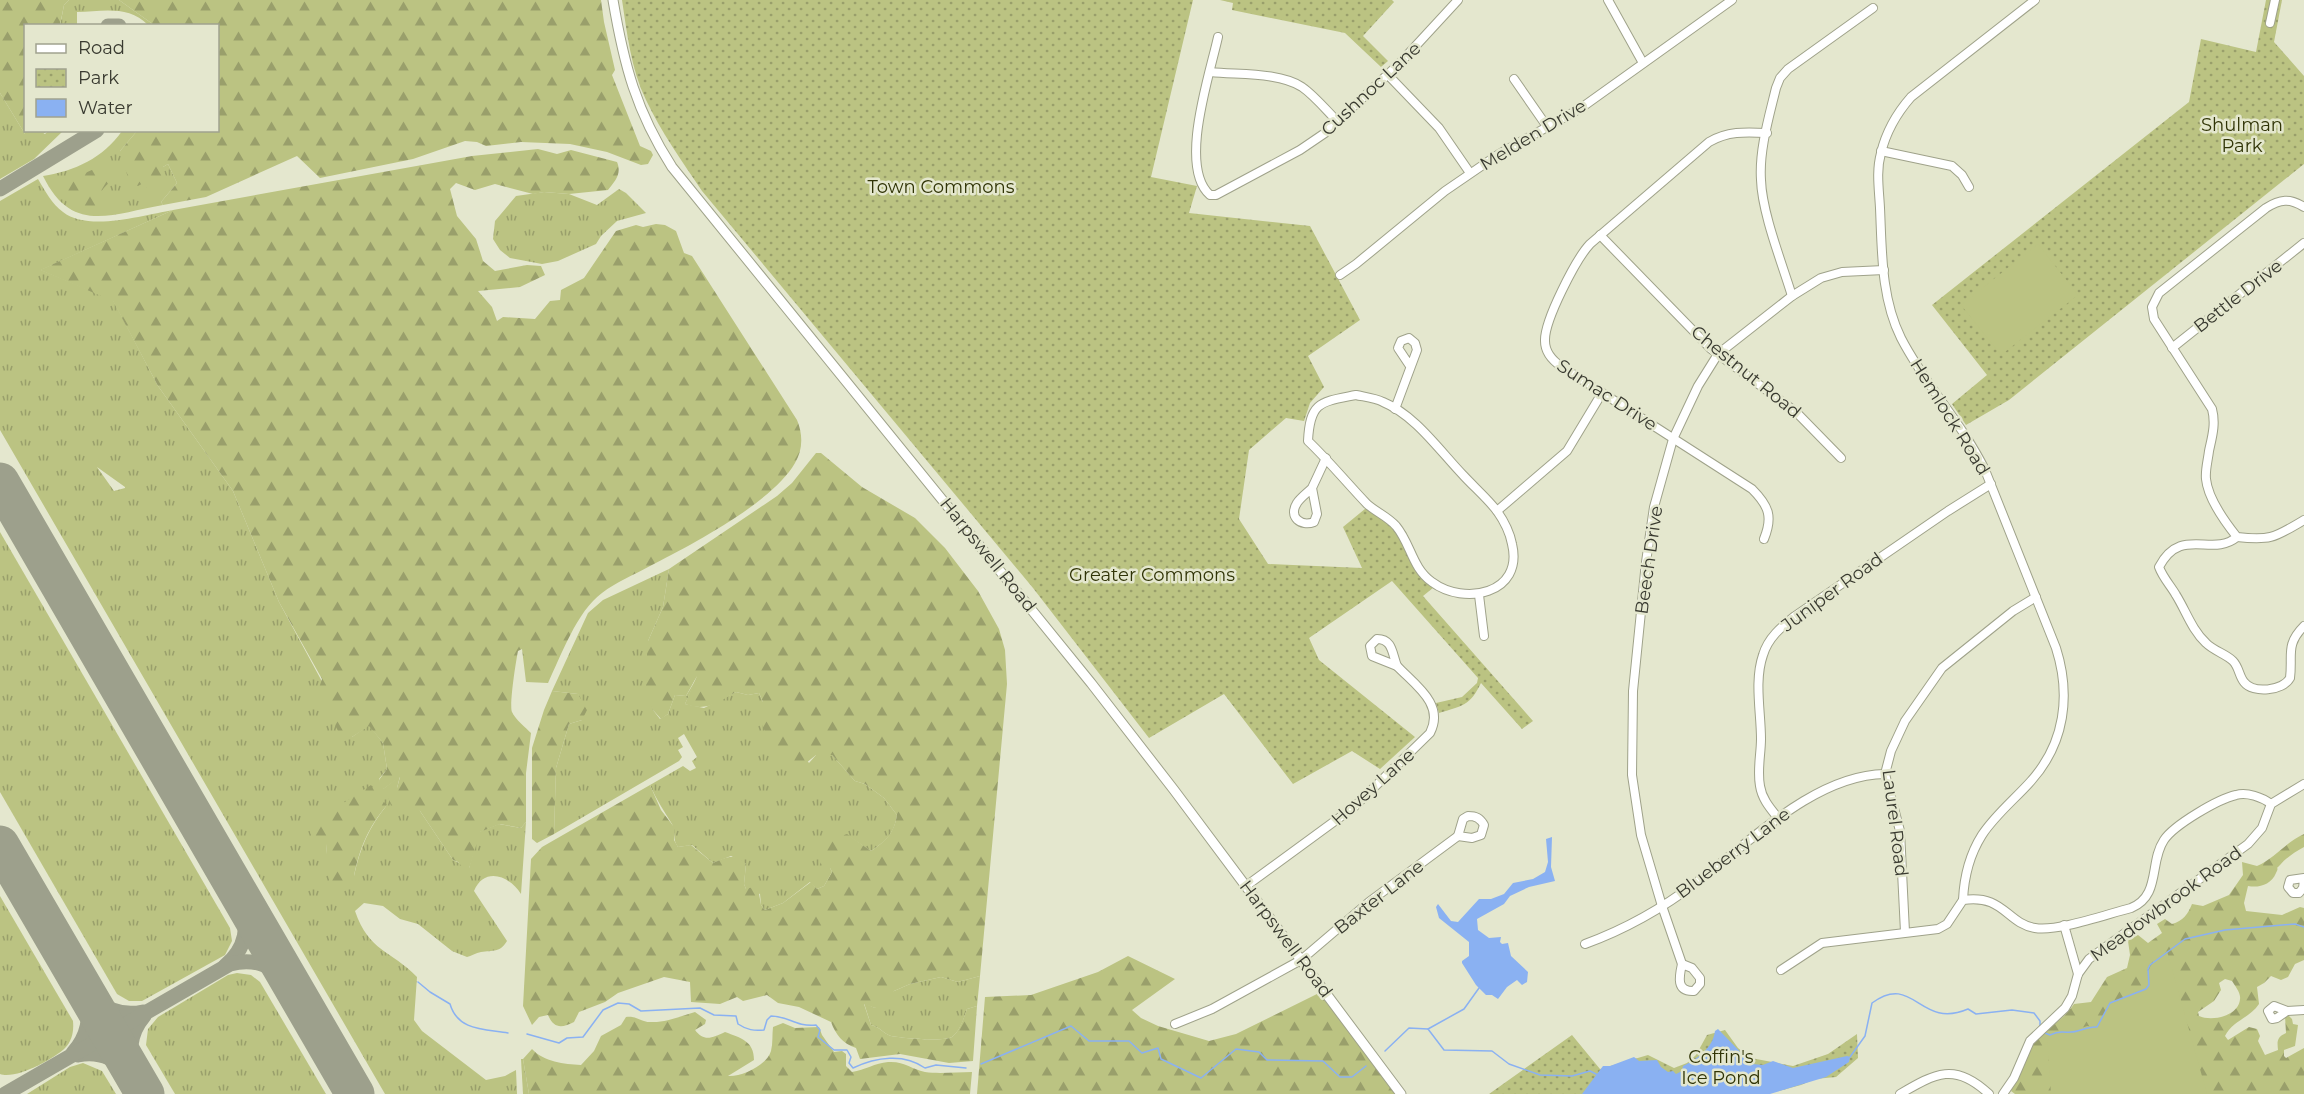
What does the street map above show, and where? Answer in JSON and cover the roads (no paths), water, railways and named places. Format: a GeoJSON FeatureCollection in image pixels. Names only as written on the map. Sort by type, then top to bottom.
{"type":"FeatureCollection","features":[{"type":"Feature","properties":{"kind":"main road","name":"Harpswell Road"},"geometry":{"type":"LineString","coordinates":[[613,0],[637,102],[648,127],[672,167],[1091,682],[1401,1094]]}},
{"type":"Feature","properties":{"kind":"street","name":"Cushnoc Lane"},"geometry":{"type":"LineString","coordinates":[[1211,72],[1196,133],[1195,152],[1198,179],[1204,191],[1210,195],[1221,193],[1300,150],[1338,123],[1433,29],[1458,0]]}},
{"type":"Feature","properties":{"kind":"street"},"geometry":{"type":"LineString","coordinates":[[1608,0],[1643,63]]}},
{"type":"Feature","properties":{"kind":"street","name":"Melden Drive"},"geometry":{"type":"LineString","coordinates":[[1340,275],[1365,258],[1437,197],[1470,173],[1581,108],[1731,0]]}},
{"type":"Feature","properties":{"kind":"street","name":"Hemlock Road"},"geometry":{"type":"LineString","coordinates":[[1963,900],[1964,885],[1976,845],[1989,826],[2038,772],[2055,744],[2062,722],[2064,685],[2060,661],[1991,484],[1972,446],[1915,363],[1890,313],[1884,270],[1878,165],[1892,123],[1911,97],[2034,0]]}},
{"type":"Feature","properties":{"kind":"street"},"geometry":{"type":"LineString","coordinates":[[2270,23],[2276,0]]}},
{"type":"Feature","properties":{"kind":"street"},"geometry":{"type":"LineString","coordinates":[[1792,296],[1762,196],[1760,176],[1776,88],[1780,78],[1796,63],[1873,8]]}},
{"type":"Feature","properties":{"kind":"street"},"geometry":{"type":"LineString","coordinates":[[1218,37],[1211,72],[1276,77],[1292,81],[1303,87],[1338,123]]}},
{"type":"Feature","properties":{"kind":"street"},"geometry":{"type":"LineString","coordinates":[[1388,75],[1439,128],[1470,173]]}},
{"type":"Feature","properties":{"kind":"street"},"geometry":{"type":"LineString","coordinates":[[1514,79],[1548,128]]}},
{"type":"Feature","properties":{"kind":"street","name":"Sumac Drive"},"geometry":{"type":"LineString","coordinates":[[1764,539],[1770,518],[1765,505],[1756,493],[1551,359],[1545,339],[1547,327],[1577,261],[1600,235],[1709,142],[1738,132],[1767,133]]}},
{"type":"Feature","properties":{"kind":"street"},"geometry":{"type":"LineString","coordinates":[[1881,151],[1952,166],[1962,175],[1969,187]]}},
{"type":"Feature","properties":{"kind":"street"},"geometry":{"type":"LineString","coordinates":[[2237,537],[2206,483],[2206,469],[2214,428],[2212,409],[2152,313],[2154,302],[2159,293],[2274,203],[2289,200],[2304,207]]}},
{"type":"Feature","properties":{"kind":"street","name":"Chestnut Road"},"geometry":{"type":"LineString","coordinates":[[1600,235],[1636,274],[1718,354],[1796,412],[1841,458]]}},
{"type":"Feature","properties":{"kind":"street","name":"Bettle Drive"},"geometry":{"type":"LineString","coordinates":[[2172,348],[2304,243]]}},
{"type":"Feature","properties":{"kind":"street","name":"Beech Drive"},"geometry":{"type":"LineString","coordinates":[[1682,964],[1641,835],[1632,775],[1633,692],[1646,562],[1654,507],[1673,439],[1698,386],[1718,354],[1792,296],[1821,278],[1835,273],[1884,270]]}},
{"type":"Feature","properties":{"kind":"street"},"geometry":{"type":"LineString","coordinates":[[1395,410],[1410,366]]}},
{"type":"Feature","properties":{"kind":"street"},"geometry":{"type":"LineString","coordinates":[[1497,511],[1567,451],[1602,393]]}},
{"type":"Feature","properties":{"kind":"street"},"geometry":{"type":"LineString","coordinates":[[1356,395],[1383,402],[1413,421],[1497,511],[1512,544],[1512,568],[1508,576],[1497,587],[1479,595],[1455,592],[1433,583],[1417,568],[1409,545],[1395,524],[1369,506],[1326,458],[1308,441],[1309,418],[1323,402],[1356,395]]}},
{"type":"Feature","properties":{"kind":"street"},"geometry":{"type":"LineString","coordinates":[[1311,488],[1326,458]]}},
{"type":"Feature","properties":{"kind":"street","name":"Juniper Road"},"geometry":{"type":"LineString","coordinates":[[1778,818],[1764,798],[1759,780],[1761,730],[1759,679],[1762,655],[1767,645],[1779,628],[1795,616],[1991,484]]}},
{"type":"Feature","properties":{"kind":"street"},"geometry":{"type":"LineString","coordinates":[[2304,520],[2272,538],[2262,540],[2237,537],[2223,544],[2182,545],[2169,554],[2159,567],[2198,633],[2216,651],[2232,660],[2245,684],[2256,688],[2282,686],[2290,678],[2289,653],[2292,642],[2304,626]]}},
{"type":"Feature","properties":{"kind":"street"},"geometry":{"type":"LineString","coordinates":[[1479,595],[1484,636]]}},
{"type":"Feature","properties":{"kind":"street","name":"Laurel Road"},"geometry":{"type":"LineString","coordinates":[[1905,932],[1900,831],[1885,774],[1887,762],[1900,730],[1942,668],[2013,611],[2036,597]]}},
{"type":"Feature","properties":{"kind":"street","name":"Hovey Lane"},"geometry":{"type":"LineString","coordinates":[[1246,886],[1354,807],[1430,733],[1434,723],[1432,704],[1397,666]]}},
{"type":"Feature","properties":{"kind":"street","name":"Blueberry Lane"},"geometry":{"type":"LineString","coordinates":[[1585,944],[1625,927],[1662,906],[1697,882],[1778,818],[1811,797],[1862,777],[1885,774]]}},
{"type":"Feature","properties":{"kind":"street"},"geometry":{"type":"LineString","coordinates":[[1781,970],[1822,943],[1942,927],[1963,900],[1974,899],[1994,903],[2023,924],[2035,928],[2064,926],[2131,908],[2140,903],[2152,885],[2159,850],[2164,840],[2179,827],[2225,799],[2239,795],[2260,798],[2271,804],[2304,784]]}},
{"type":"Feature","properties":{"kind":"street","name":"Meadowbrook Road"},"geometry":{"type":"LineString","coordinates":[[2003,1094],[2014,1078],[2030,1041],[2065,1008],[2072,996],[2078,974],[2089,959],[2248,844],[2262,828],[2271,804]]}},
{"type":"Feature","properties":{"kind":"street","name":"Baxter Lane"},"geometry":{"type":"LineString","coordinates":[[1175,1024],[1212,1009],[1301,960],[1359,910],[1458,836]]}},
{"type":"Feature","properties":{"kind":"street"},"geometry":{"type":"LineString","coordinates":[[2064,926],[2078,974]]}},
{"type":"Feature","properties":{"kind":"street"},"geometry":{"type":"LineString","coordinates":[[2287,1011],[2304,1010]]}},
{"type":"Feature","properties":{"kind":"street"},"geometry":{"type":"LineString","coordinates":[[1900,1094],[1932,1076],[1947,1073],[1970,1079],[1989,1094]]}},
{"type":"Feature","properties":{"kind":"water"},"geometry":{"type":"Polygon","coordinates":[[[1552,837],[1551,867],[1555,881],[1529,887],[1510,896],[1504,904],[1477,919],[1478,930],[1489,938],[1501,937],[1500,942],[1508,943],[1511,956],[1528,972],[1527,982],[1522,985],[1517,980],[1507,987],[1498,999],[1492,995],[1486,995],[1476,985],[1462,963],[1469,956],[1469,942],[1439,918],[1436,907],[1438,904],[1451,921],[1458,922],[1479,899],[1491,899],[1504,894],[1513,883],[1533,879],[1545,872],[1548,862],[1546,839],[1552,837]]]}},
{"type":"Feature","properties":{"kind":"water","name":"Coffin's Ice Pond"},"geometry":{"type":"Polygon","coordinates":[[[1718,1029],[1752,1064],[1763,1065],[1773,1061],[1793,1068],[1847,1056],[1850,1057],[1849,1062],[1826,1077],[1770,1094],[1582,1094],[1603,1066],[1610,1066],[1634,1057],[1639,1061],[1657,1060],[1661,1067],[1676,1074],[1682,1071],[1683,1066],[1704,1052],[1718,1029]]]}},
{"type":"Feature","properties":{"kind":"waterway"},"geometry":{"type":"LineString","coordinates":[[2045,1033],[2050,1035],[2097,1027],[2110,1003],[2146,989],[2149,985],[2150,965],[2185,939],[2225,930],[2295,924],[2304,927]]}},
{"type":"Feature","properties":{"kind":"waterway"},"geometry":{"type":"LineString","coordinates":[[418,982],[450,1004],[454,1013],[466,1024],[508,1033]]}},
{"type":"Feature","properties":{"kind":"waterway"},"geometry":{"type":"LineString","coordinates":[[1428,1029],[1464,1009],[1479,988]]}},
{"type":"Feature","properties":{"kind":"waterway"},"geometry":{"type":"LineString","coordinates":[[1850,1057],[1865,1036],[1872,1003],[1886,995],[1898,994],[1908,997],[1938,1013],[1952,1014],[1968,1009],[1976,1014],[2012,1010],[2034,1013],[2040,1021],[2040,1026]]}},
{"type":"Feature","properties":{"kind":"waterway"},"geometry":{"type":"LineString","coordinates":[[527,1034],[559,1043],[567,1038],[583,1037],[603,1010],[618,1003],[629,1004],[641,1011],[700,1008],[714,1015],[736,1016],[738,1024],[754,1030],[764,1030],[771,1016],[816,1025],[820,1030],[818,1037],[834,1050],[847,1050],[851,1057],[849,1063],[853,1068],[871,1061],[890,1058],[908,1060],[925,1068],[936,1065],[966,1068]]}},
{"type":"Feature","properties":{"kind":"waterway"},"geometry":{"type":"LineString","coordinates":[[981,1064],[1071,1026],[1089,1041],[1129,1041],[1142,1053],[1158,1048],[1161,1059],[1201,1078],[1236,1049],[1259,1052],[1267,1060],[1323,1061],[1340,1077],[1352,1077],[1366,1066]]}},
{"type":"Feature","properties":{"kind":"waterway"},"geometry":{"type":"LineString","coordinates":[[1385,1051],[1409,1028],[1428,1029],[1444,1050],[1492,1051],[1509,1064],[1540,1075],[1572,1076],[1590,1071],[1598,1075]]}},
{"type":"Feature","properties":{"kind":"park label","name":"Shulman Park"},"geometry":{"type":"Point","coordinates":[2242,135]}},
{"type":"Feature","properties":{"kind":"park label","name":"Town Commons"},"geometry":{"type":"Point","coordinates":[941,187]}},
{"type":"Feature","properties":{"kind":"park label","name":"Greater Commons"},"geometry":{"type":"Point","coordinates":[1152,575]}}]}
